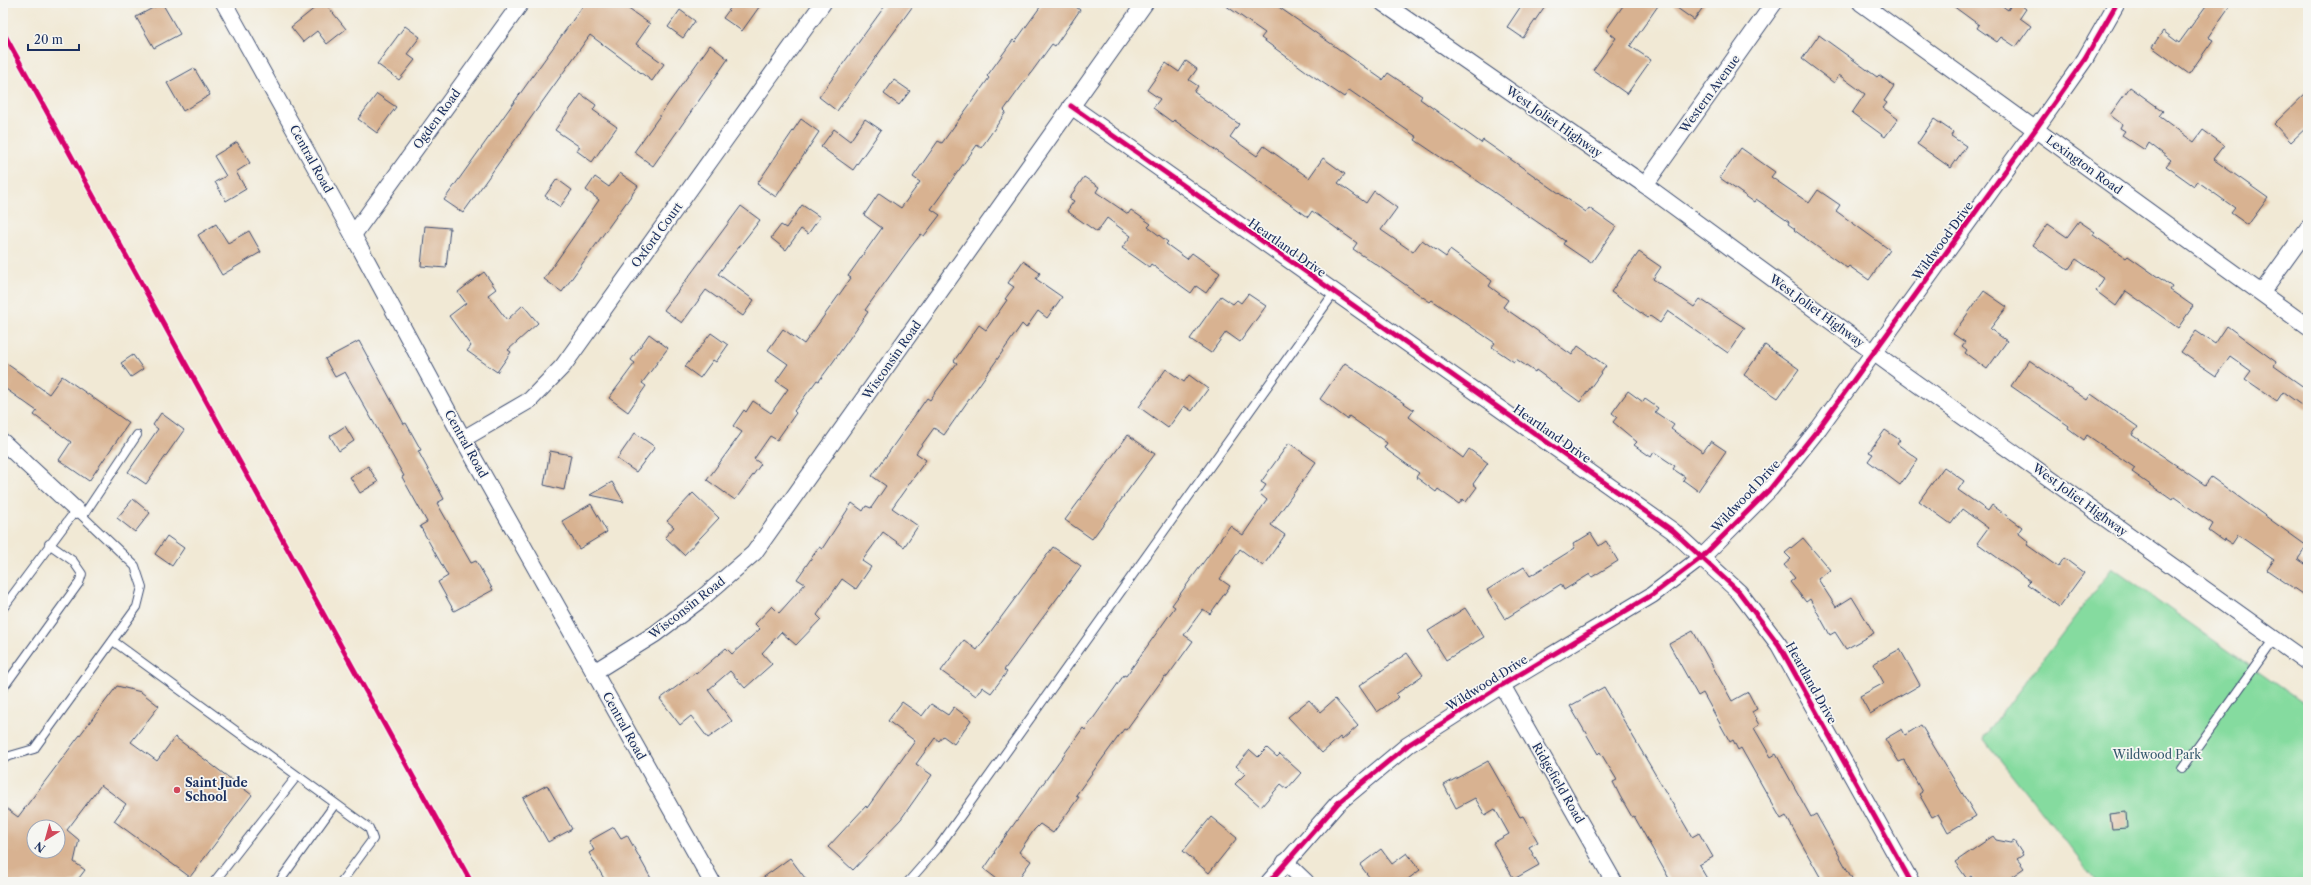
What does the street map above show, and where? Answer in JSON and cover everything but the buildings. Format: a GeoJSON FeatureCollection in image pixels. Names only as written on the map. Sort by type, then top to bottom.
{"type":"FeatureCollection","features":[{"type":"Feature","properties":{"kind":"street","name":"Central Road"},"geometry":{"type":"LineString","coordinates":[[224,3],[353,235],[463,439],[712,882]]}},
{"type":"Feature","properties":{"kind":"street","name":"Ogden Road"},"geometry":{"type":"LineString","coordinates":[[353,235],[521,3]]}},
{"type":"Feature","properties":{"kind":"street","name":"Oxford Court"},"geometry":{"type":"LineString","coordinates":[[463,439],[530,400],[563,366],[823,3]]}},
{"type":"Feature","properties":{"kind":"street","name":"Wisconsin Road"},"geometry":{"type":"LineString","coordinates":[[594,672],[655,634],[701,599],[754,553],[1145,3]]}},
{"type":"Feature","properties":{"kind":"street","name":"West Joliet Highway"},"geometry":{"type":"LineString","coordinates":[[1382,3],[1645,185],[1874,353],[2308,663]]}},
{"type":"Feature","properties":{"kind":"street","name":"Western Avenue"},"geometry":{"type":"LineString","coordinates":[[1645,185],[1774,3]]}},
{"type":"Feature","properties":{"kind":"street","name":"Lexington Road"},"geometry":{"type":"LineString","coordinates":[[1861,3],[2035,130],[2262,292],[2308,327]]}},
{"type":"Feature","properties":{"kind":"street","name":"Wildwood Drive"},"geometry":{"type":"LineString","coordinates":[[1269,882],[1338,803],[1408,745],[1502,685],[1652,594],[1702,557],[1770,489],[1819,428],[2035,130],[2085,59],[2117,3]]}},
{"type":"Feature","properties":{"kind":"street","name":"Heartland Drive"},"geometry":{"type":"LineString","coordinates":[[1071,106],[1673,531],[1702,557],[1739,592],[1779,645],[1911,882]]}},
{"type":"Feature","properties":{"kind":"street"},"geometry":{"type":"LineString","coordinates":[[2262,292],[2308,228]]}},
{"type":"Feature","properties":{"kind":"street"},"geometry":{"type":"LineString","coordinates":[[3,442],[79,513]]}},
{"type":"Feature","properties":{"kind":"street","name":"Ridgefield Road"},"geometry":{"type":"LineString","coordinates":[[1502,685],[1614,882]]}},
{"type":"Feature","properties":{"kind":"street"},"geometry":{"type":"LineString","coordinates":[[1285,862],[1306,882]]}},
{"type":"Feature","properties":{"kind":"lane"},"geometry":{"type":"LineString","coordinates":[[908,882],[937,849],[1334,293]]}},
{"type":"Feature","properties":{"kind":"lane"},"geometry":{"type":"LineString","coordinates":[[3,608],[49,544],[79,513],[137,435]]}},
{"type":"Feature","properties":{"kind":"lane"},"geometry":{"type":"LineString","coordinates":[[3,758],[12,757],[34,749],[138,607],[142,587],[135,566],[79,513]]}},
{"type":"Feature","properties":{"kind":"lane"},"geometry":{"type":"LineString","coordinates":[[3,688],[79,583],[82,574],[74,561],[49,544]]}},
{"type":"Feature","properties":{"kind":"lane"},"geometry":{"type":"LineString","coordinates":[[2182,769],[2274,640]]}},
{"type":"Feature","properties":{"kind":"lane"},"geometry":{"type":"LineString","coordinates":[[113,641],[369,828],[373,839],[341,882]]}},
{"type":"Feature","properties":{"kind":"lane"},"geometry":{"type":"LineString","coordinates":[[3,751],[12,757]]}},
{"type":"Feature","properties":{"kind":"lane"},"geometry":{"type":"LineString","coordinates":[[214,882],[297,776]]}},
{"type":"Feature","properties":{"kind":"lane"},"geometry":{"type":"LineString","coordinates":[[279,882],[335,804]]}},
{"type":"Feature","properties":{"kind":"green space","name":"Wildwood Park"},"geometry":{"type":"Polygon","coordinates":[[[2112,568],[2308,707],[2308,882],[2097,882],[1983,738],[2112,568]]]}},
{"type":"Feature","properties":{"kind":"cycle path"},"geometry":{"type":"LineString","coordinates":[[1269,882],[1338,803],[1408,745],[1502,685],[1652,595],[1702,557],[1770,489],[1819,428],[2035,130],[2085,59],[2117,3]]}},
{"type":"Feature","properties":{"kind":"cycle path"},"geometry":{"type":"LineString","coordinates":[[3,32],[471,882]]}},
{"type":"Feature","properties":{"kind":"cycle path"},"geometry":{"type":"LineString","coordinates":[[1071,106],[1673,531],[1739,592],[1779,645],[1911,882]]}},
{"type":"Feature","properties":{"kind":"place","name":"Saint Jude School"},"geometry":{"type":"Point","coordinates":[177,790]}}]}
